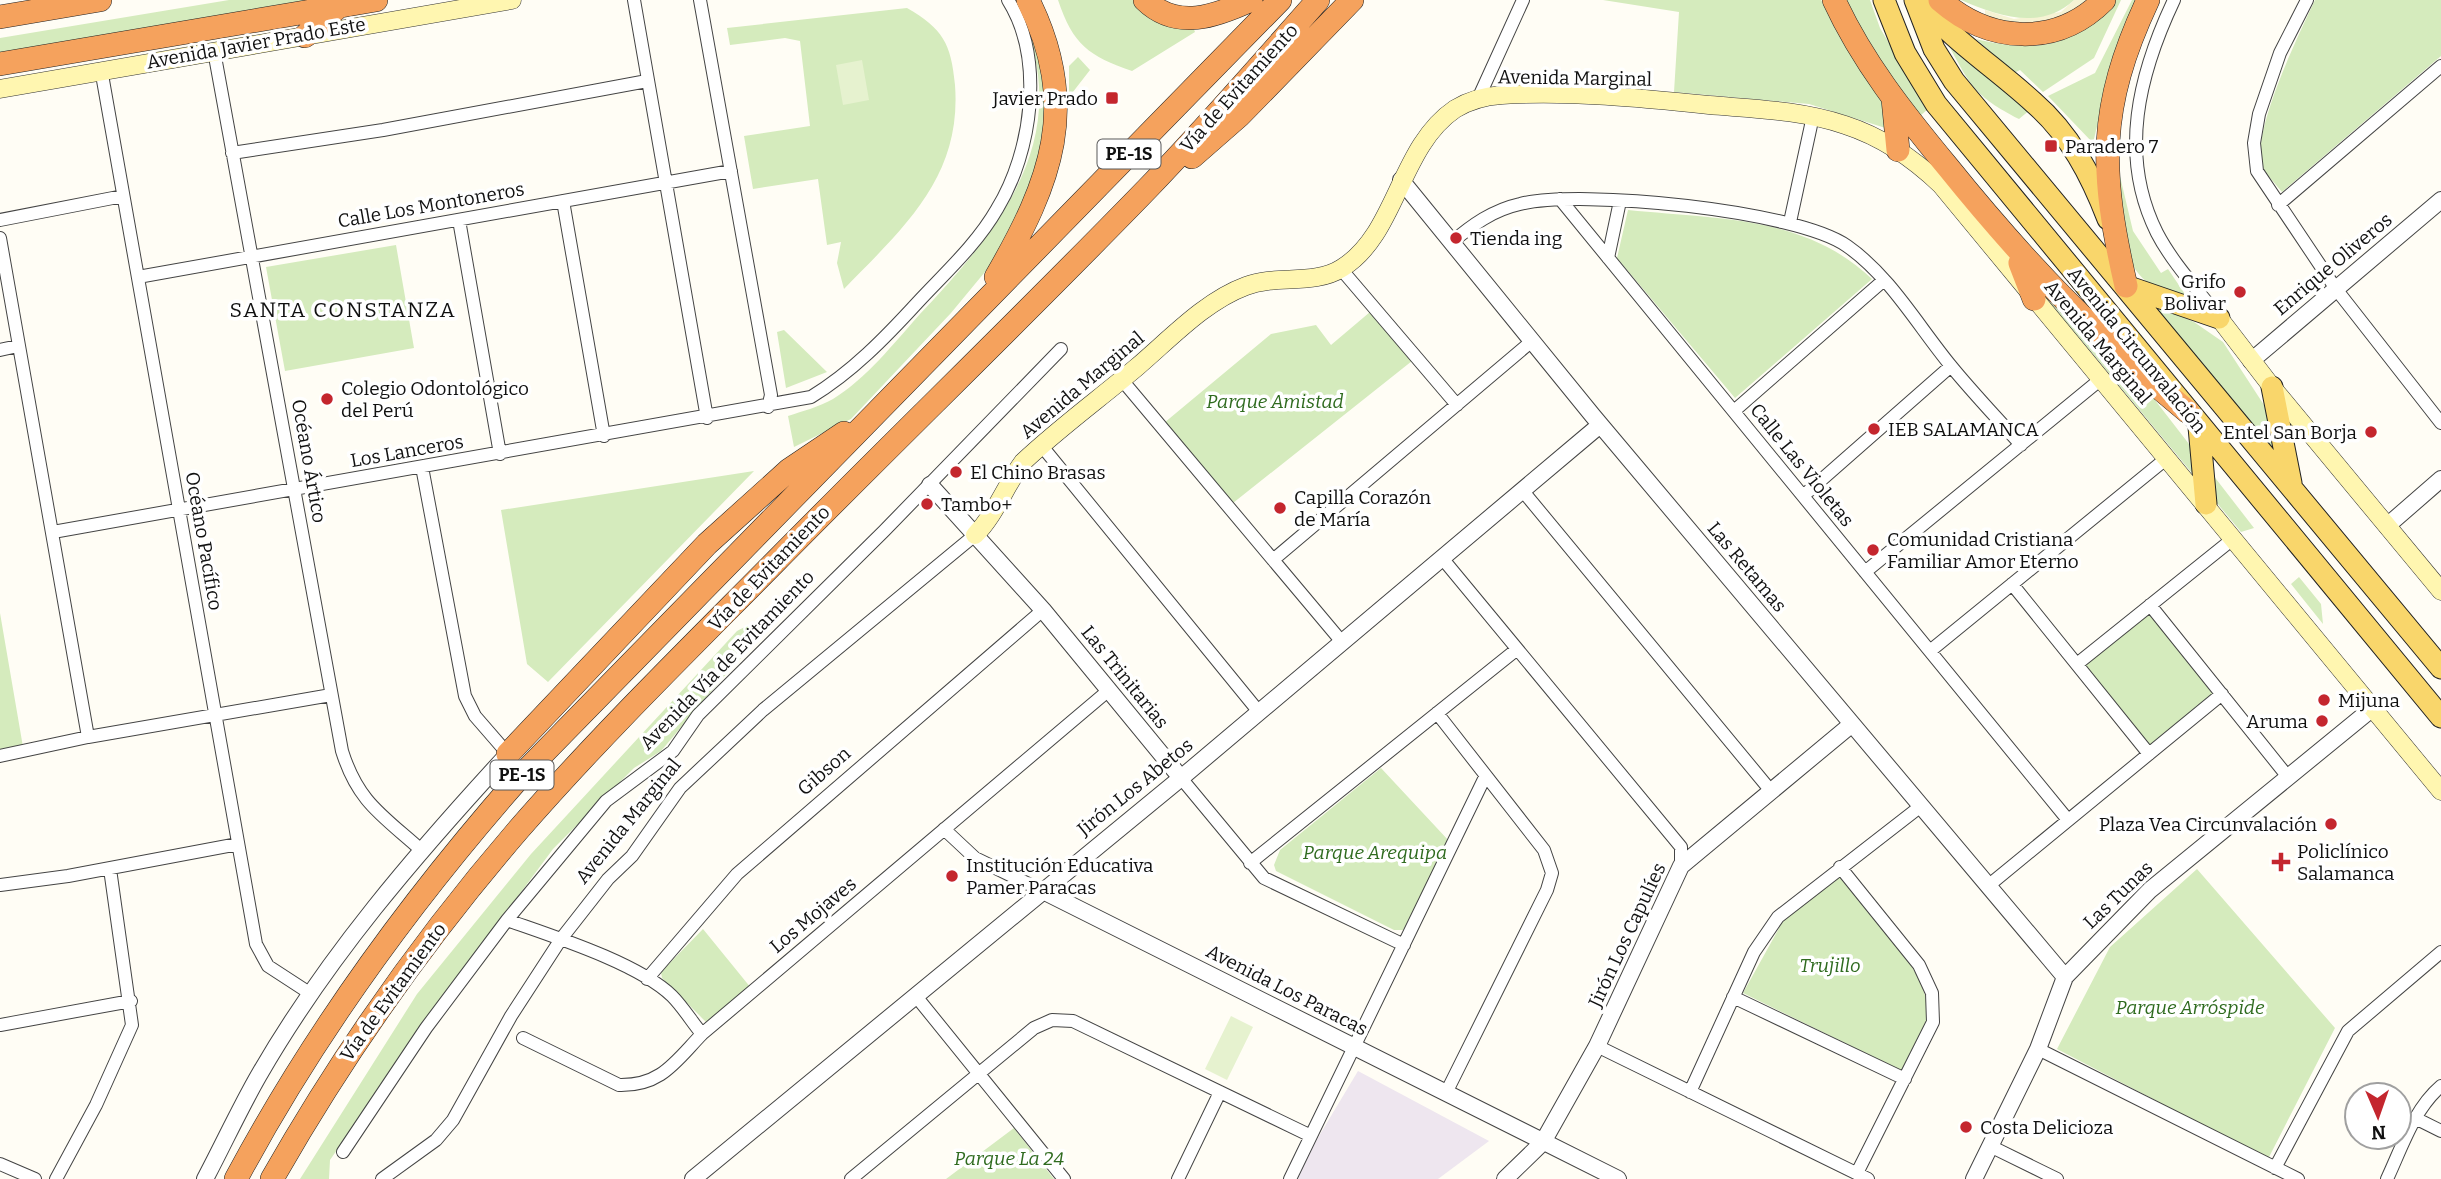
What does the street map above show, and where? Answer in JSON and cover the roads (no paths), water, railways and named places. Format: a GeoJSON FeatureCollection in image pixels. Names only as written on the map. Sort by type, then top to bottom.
{"type":"FeatureCollection","features":[{"type":"Feature","properties":{"kind":"highway"},"geometry":{"type":"LineString","coordinates":[[0,17],[100,0]]}},
{"type":"Feature","properties":{"kind":"highway","name":"Avenida Javier Prado Este"},"geometry":{"type":"LineString","coordinates":[[0,64],[376,0]]}},
{"type":"Feature","properties":{"kind":"highway"},"geometry":{"type":"LineString","coordinates":[[979,307],[1034,209],[1052,158],[1055,130],[1054,86],[1042,36],[1028,0]]}},
{"type":"Feature","properties":{"kind":"highway"},"geometry":{"type":"LineString","coordinates":[[1145,0],[1173,17],[1191,19],[1210,17],[1251,0]]}},
{"type":"Feature","properties":{"kind":"highway","name":"Vía de Evitamiento"},"geometry":{"type":"LineString","coordinates":[[236,1179],[297,1074],[352,989],[470,835],[581,712],[1280,0]]}},
{"type":"Feature","properties":{"kind":"highway","name":"Vía de Evitamiento"},"geometry":{"type":"LineString","coordinates":[[272,1179],[323,1093],[382,1003],[442,923],[520,828],[598,744],[920,413],[1152,184],[1318,0]]}},
{"type":"Feature","properties":{"kind":"highway"},"geometry":{"type":"LineString","coordinates":[[1152,184],[1219,135],[1352,0]]}},
{"type":"Feature","properties":{"kind":"highway"},"geometry":{"type":"LineString","coordinates":[[1834,0],[1860,50],[1894,99],[2015,250],[2101,338],[2193,418]]}},
{"type":"Feature","properties":{"kind":"highway"},"geometry":{"type":"LineString","coordinates":[[1940,0],[1982,27],[2005,34],[2029,35],[2052,32],[2074,23],[2104,0]]}},
{"type":"Feature","properties":{"kind":"highway"},"geometry":{"type":"LineString","coordinates":[[2126,286],[2114,234],[2106,178],[2107,133],[2128,42],[2148,0]]}},
{"type":"Feature","properties":{"kind":"highway"},"geometry":{"type":"LineString","coordinates":[[305,36],[340,6]]}},
{"type":"Feature","properties":{"kind":"highway"},"geometry":{"type":"LineString","coordinates":[[1894,99],[1898,150]]}},
{"type":"Feature","properties":{"kind":"highway"},"geometry":{"type":"LineString","coordinates":[[2015,250],[2034,299]]}},
{"type":"Feature","properties":{"kind":"highway"},"geometry":{"type":"LineString","coordinates":[[508,754],[707,544],[789,470],[820,447],[868,420]]}},
{"type":"Feature","properties":{"kind":"main road","name":"Avenida Javier Prado Este"},"geometry":{"type":"LineString","coordinates":[[0,89],[101,69],[512,0]]}},
{"type":"Feature","properties":{"kind":"main road","name":"Avenida Circunvalación"},"geometry":{"type":"LineString","coordinates":[[1884,0],[1905,53],[1936,104],[2441,717]]}},
{"type":"Feature","properties":{"kind":"main road","name":"Avenida Circunvalación"},"geometry":{"type":"LineString","coordinates":[[1914,0],[1934,49],[1954,81],[2292,485],[2441,668]]}},
{"type":"Feature","properties":{"kind":"main road"},"geometry":{"type":"LineString","coordinates":[[1920,0],[1938,22],[2036,104],[2071,143],[2095,186],[2114,234]]}},
{"type":"Feature","properties":{"kind":"main road","name":"Avenida Marginal"},"geometry":{"type":"LineString","coordinates":[[975,535],[988,522],[1014,475],[1041,445],[1205,310],[1246,286],[1323,276],[1341,269],[1358,256],[1373,236],[1401,180],[1440,121],[1457,108],[1478,99],[1519,95],[1654,100],[1813,116],[1858,130],[1898,150],[1941,185],[2441,791]]}},
{"type":"Feature","properties":{"kind":"main road"},"geometry":{"type":"LineString","coordinates":[[2126,286],[2219,318],[2272,387],[2441,591]]}},
{"type":"Feature","properties":{"kind":"main road"},"geometry":{"type":"LineString","coordinates":[[2272,387],[2292,485]]}},
{"type":"Feature","properties":{"kind":"main road"},"geometry":{"type":"LineString","coordinates":[[2193,418],[2206,504]]}},
{"type":"Feature","properties":{"kind":"street"},"geometry":{"type":"LineString","coordinates":[[634,0],[707,418]]}},
{"type":"Feature","properties":{"kind":"street"},"geometry":{"type":"LineString","coordinates":[[700,0],[771,395],[768,407],[811,397],[836,382],[898,324],[982,232],[998,209],[1018,163],[1029,102],[1026,52],[1008,0]]}},
{"type":"Feature","properties":{"kind":"street"},"geometry":{"type":"LineString","coordinates":[[1478,99],[1523,0]]}},
{"type":"Feature","properties":{"kind":"street"},"geometry":{"type":"LineString","coordinates":[[2174,0],[2156,40],[2139,96],[2134,133],[2136,159],[2143,199],[2157,234],[2219,318]]}},
{"type":"Feature","properties":{"kind":"street"},"geometry":{"type":"LineString","coordinates":[[2307,0],[2267,85],[2254,143],[2257,170],[2336,289],[2441,423]]}},
{"type":"Feature","properties":{"kind":"street","name":"Océano Ártico"},"geometry":{"type":"LineString","coordinates":[[214,51],[331,695],[351,779],[365,801],[421,849]]}},
{"type":"Feature","properties":{"kind":"street"},"geometry":{"type":"LineString","coordinates":[[2278,205],[2441,66]]}},
{"type":"Feature","properties":{"kind":"street","name":"Océano Pacífico"},"geometry":{"type":"LineString","coordinates":[[101,69],[238,844],[261,956],[275,971],[311,994]]}},
{"type":"Feature","properties":{"kind":"street"},"geometry":{"type":"LineString","coordinates":[[232,153],[383,130],[647,81]]}},
{"type":"Feature","properties":{"kind":"street"},"geometry":{"type":"LineString","coordinates":[[1790,222],[1813,116]]}},
{"type":"Feature","properties":{"kind":"street","name":"Calle Los Montoneros"},"geometry":{"type":"LineString","coordinates":[[138,277],[731,171]]}},
{"type":"Feature","properties":{"kind":"street","name":"Las Retamas"},"geometry":{"type":"LineString","coordinates":[[1401,180],[1600,425],[2065,977]]}},
{"type":"Feature","properties":{"kind":"street"},"geometry":{"type":"LineString","coordinates":[[0,219],[123,196]]}},
{"type":"Feature","properties":{"kind":"street"},"geometry":{"type":"LineString","coordinates":[[1451,243],[1487,215],[1520,204],[1560,199],[1620,201],[1764,216],[1807,226],[1845,244],[1884,280],[1951,366],[2021,445]]}},
{"type":"Feature","properties":{"kind":"street","name":"Calle Las Violetas"},"geometry":{"type":"LineString","coordinates":[[1560,199],[2068,820]]}},
{"type":"Feature","properties":{"kind":"street","name":"Enrique Oliveros"},"geometry":{"type":"LineString","coordinates":[[2251,360],[2441,200]]}},
{"type":"Feature","properties":{"kind":"street"},"geometry":{"type":"LineString","coordinates":[[563,201],[604,436]]}},
{"type":"Feature","properties":{"kind":"street"},"geometry":{"type":"LineString","coordinates":[[1608,258],[1620,201]]}},
{"type":"Feature","properties":{"kind":"street"},"geometry":{"type":"LineString","coordinates":[[459,220],[500,454]]}},
{"type":"Feature","properties":{"kind":"street"},"geometry":{"type":"LineString","coordinates":[[0,239],[88,737]]}},
{"type":"Feature","properties":{"kind":"street"},"geometry":{"type":"LineString","coordinates":[[1341,269],[1457,405]]}},
{"type":"Feature","properties":{"kind":"street"},"geometry":{"type":"LineString","coordinates":[[1734,411],[1884,280]]}},
{"type":"Feature","properties":{"kind":"street"},"geometry":{"type":"LineString","coordinates":[[1273,560],[1532,341]]}},
{"type":"Feature","properties":{"kind":"street"},"geometry":{"type":"LineString","coordinates":[[0,350],[18,346]]}},
{"type":"Feature","properties":{"kind":"street","name":"Avenida Vía de Evitamiento"},"geometry":{"type":"LineString","coordinates":[[343,1152],[426,1028],[507,920],[606,801],[673,751],[698,715],[930,485],[1061,349]]}},
{"type":"Feature","properties":{"kind":"street"},"geometry":{"type":"LineString","coordinates":[[1802,496],[1951,366]]}},
{"type":"Feature","properties":{"kind":"street"},"geometry":{"type":"LineString","coordinates":[[1866,572],[2102,379]]}},
{"type":"Feature","properties":{"kind":"street"},"geometry":{"type":"LineString","coordinates":[[1122,380],[1342,642]]}},
{"type":"Feature","properties":{"kind":"street","name":"Los Lanceros"},"geometry":{"type":"LineString","coordinates":[[53,532],[768,407]]}},
{"type":"Feature","properties":{"kind":"street","name":"Jirón Los Abetos"},"geometry":{"type":"LineString","coordinates":[[693,1179],[1041,890],[1181,778],[1600,425]]}},
{"type":"Feature","properties":{"kind":"street"},"geometry":{"type":"LineString","coordinates":[[1041,445],[1259,712]]}},
{"type":"Feature","properties":{"kind":"street"},"geometry":{"type":"LineString","coordinates":[[1930,651],[2167,458]]}},
{"type":"Feature","properties":{"kind":"street"},"geometry":{"type":"LineString","coordinates":[[205,1179],[259,1075],[311,994],[421,849],[508,754],[475,716],[465,696],[422,467]]}},
{"type":"Feature","properties":{"kind":"street"},"geometry":{"type":"LineString","coordinates":[[2387,526],[2441,479]]}},
{"type":"Feature","properties":{"kind":"street","name":"Las Trinitarias"},"geometry":{"type":"LineString","coordinates":[[930,485],[1043,610],[1264,878],[1404,944]]}},
{"type":"Feature","properties":{"kind":"street"},"geometry":{"type":"LineString","coordinates":[[1522,490],[1771,791]]}},
{"type":"Feature","properties":{"kind":"street","name":"Avenida Marginal"},"geometry":{"type":"LineString","coordinates":[[382,1179],[436,1140],[453,1120],[510,1016],[561,939],[608,879],[632,856],[663,809],[696,771],[763,710],[975,535]]}},
{"type":"Feature","properties":{"kind":"street"},"geometry":{"type":"LineString","coordinates":[[2077,664],[2234,538]]}},
{"type":"Feature","properties":{"kind":"street"},"geometry":{"type":"LineString","coordinates":[[1442,558],[1681,847],[1681,866]]}},
{"type":"Feature","properties":{"kind":"street"},"geometry":{"type":"LineString","coordinates":[[2012,584],[2149,754]]}},
{"type":"Feature","properties":{"kind":"street"},"geometry":{"type":"LineString","coordinates":[[2150,605],[2288,777]]}},
{"type":"Feature","properties":{"kind":"street","name":"Gibson"},"geometry":{"type":"LineString","coordinates":[[647,979],[737,874],[1043,610]]}},
{"type":"Feature","properties":{"kind":"street"},"geometry":{"type":"LineString","coordinates":[[1250,863],[1516,650]]}},
{"type":"Feature","properties":{"kind":"street","name":"Los Mojaves"},"geometry":{"type":"LineString","coordinates":[[523,1038],[619,1085],[635,1086],[653,1081],[668,1070],[702,1034],[1109,690]]}},
{"type":"Feature","properties":{"kind":"street"},"geometry":{"type":"LineString","coordinates":[[1988,886],[2222,694]]}},
{"type":"Feature","properties":{"kind":"street"},"geometry":{"type":"LineString","coordinates":[[0,756],[88,737],[331,695]]}},
{"type":"Feature","properties":{"kind":"street","name":"Las Tunas"},"geometry":{"type":"LineString","coordinates":[[1974,1179],[2038,1049],[2065,977],[2150,890],[2374,707]]}},
{"type":"Feature","properties":{"kind":"street"},"geometry":{"type":"LineString","coordinates":[[1437,713],[1544,849],[1552,873],[1547,890],[1446,1093]]}},
{"type":"Feature","properties":{"kind":"street","name":"Jirón Los Capulíes"},"geometry":{"type":"LineString","coordinates":[[1505,1179],[1543,1142],[1597,1046],[1681,866],[1852,724]]}},
{"type":"Feature","properties":{"kind":"street"},"geometry":{"type":"LineString","coordinates":[[1290,1179],[1309,1135],[1485,777]]}},
{"type":"Feature","properties":{"kind":"street"},"geometry":{"type":"LineString","coordinates":[[1690,1092],[1754,953],[1778,917],[1921,806]]}},
{"type":"Feature","properties":{"kind":"street","name":"Avenida Los Paracas"},"geometry":{"type":"LineString","coordinates":[[944,829],[975,858],[1618,1179]]}},
{"type":"Feature","properties":{"kind":"street"},"geometry":{"type":"LineString","coordinates":[[0,885],[110,869],[238,844]]}},
{"type":"Feature","properties":{"kind":"street"},"geometry":{"type":"LineString","coordinates":[[1597,1046],[1862,1176],[1933,1022],[1932,993],[1919,965],[1840,867]]}},
{"type":"Feature","properties":{"kind":"street"},"geometry":{"type":"LineString","coordinates":[[56,1179],[128,1039],[132,1025],[131,1001],[110,869]]}},
{"type":"Feature","properties":{"kind":"street"},"geometry":{"type":"LineString","coordinates":[[507,920],[561,939],[647,979],[671,995],[702,1034]]}},
{"type":"Feature","properties":{"kind":"street"},"geometry":{"type":"LineString","coordinates":[[2275,1168],[2348,1031],[2440,956]]}},
{"type":"Feature","properties":{"kind":"street"},"geometry":{"type":"LineString","coordinates":[[915,995],[1064,1179]]}},
{"type":"Feature","properties":{"kind":"street"},"geometry":{"type":"LineString","coordinates":[[1733,997],[1905,1079]]}},
{"type":"Feature","properties":{"kind":"street"},"geometry":{"type":"LineString","coordinates":[[0,1025],[131,1001]]}},
{"type":"Feature","properties":{"kind":"street"},"geometry":{"type":"LineString","coordinates":[[851,1179],[1034,1028],[1052,1020],[1073,1021],[1309,1135]]}},
{"type":"Feature","properties":{"kind":"street"},"geometry":{"type":"LineString","coordinates":[[2038,1049],[2298,1179]]}},
{"type":"Feature","properties":{"kind":"street"},"geometry":{"type":"LineString","coordinates":[[2387,1179],[2415,1118],[2430,1095],[2441,1086]]}},
{"type":"Feature","properties":{"kind":"street"},"geometry":{"type":"LineString","coordinates":[[1178,1179],[1220,1092]]}},
{"type":"Feature","properties":{"kind":"street"},"geometry":{"type":"LineString","coordinates":[[2415,1118],[2441,1131]]}},
{"type":"Feature","properties":{"kind":"street"},"geometry":{"type":"LineString","coordinates":[[1990,1146],[2057,1179]]}},
{"type":"Feature","properties":{"kind":"street"},"geometry":{"type":"LineString","coordinates":[[0,1164],[35,1179]]}},
{"type":"Feature","properties":{"kind":"place","name":"Javier Prado"},"geometry":{"type":"Point","coordinates":[1112,98]}},
{"type":"Feature","properties":{"kind":"place","name":"Paradero 7"},"geometry":{"type":"Point","coordinates":[2051,146]}},
{"type":"Feature","properties":{"kind":"place","name":"Tienda ing"},"geometry":{"type":"Point","coordinates":[1456,238]}},
{"type":"Feature","properties":{"kind":"place","name":"Grifo Bolivar"},"geometry":{"type":"Point","coordinates":[2240,292]}},
{"type":"Feature","properties":{"kind":"place","name":"Colegio Odontológico del Perú"},"geometry":{"type":"Point","coordinates":[327,399]}},
{"type":"Feature","properties":{"kind":"place","name":"IEB SALAMANCA"},"geometry":{"type":"Point","coordinates":[1874,429]}},
{"type":"Feature","properties":{"kind":"place","name":"Entel San Borja"},"geometry":{"type":"Point","coordinates":[2371,432]}},
{"type":"Feature","properties":{"kind":"place","name":"El Chino Brasas"},"geometry":{"type":"Point","coordinates":[956,472]}},
{"type":"Feature","properties":{"kind":"place","name":"Tambo+"},"geometry":{"type":"Point","coordinates":[927,504]}},
{"type":"Feature","properties":{"kind":"place","name":"Capilla Corazón de María"},"geometry":{"type":"Point","coordinates":[1280,508]}},
{"type":"Feature","properties":{"kind":"place","name":"Comunidad Cristiana Familiar Amor Eterno"},"geometry":{"type":"Point","coordinates":[1873,550]}},
{"type":"Feature","properties":{"kind":"place","name":"Mijuna"},"geometry":{"type":"Point","coordinates":[2324,700]}},
{"type":"Feature","properties":{"kind":"place","name":"Aruma"},"geometry":{"type":"Point","coordinates":[2322,721]}},
{"type":"Feature","properties":{"kind":"place","name":"Plaza Vea Circunvalación"},"geometry":{"type":"Point","coordinates":[2331,824]}},
{"type":"Feature","properties":{"kind":"place","name":"Policlínico Salamanca"},"geometry":{"type":"Point","coordinates":[2281,862]}},
{"type":"Feature","properties":{"kind":"place","name":"Institución Educativa Pamer Paracas"},"geometry":{"type":"Point","coordinates":[952,876]}},
{"type":"Feature","properties":{"kind":"place","name":"Costa Delicioza"},"geometry":{"type":"Point","coordinates":[1966,1127]}},
{"type":"Feature","properties":{"kind":"district","name":"SANTA CONSTANZA"},"geometry":{"type":"Point","coordinates":[343,310]}},
{"type":"Feature","properties":{"kind":"park label","name":"Parque Amistad"},"geometry":{"type":"Point","coordinates":[1275,401]}},
{"type":"Feature","properties":{"kind":"park label","name":"Parque Arequipa"},"geometry":{"type":"Point","coordinates":[1375,852]}},
{"type":"Feature","properties":{"kind":"park label","name":"Trujillo"},"geometry":{"type":"Point","coordinates":[1830,965]}},
{"type":"Feature","properties":{"kind":"park label","name":"Parque Arróspide"},"geometry":{"type":"Point","coordinates":[2190,1007]}},
{"type":"Feature","properties":{"kind":"park label","name":"Parque La 24"},"geometry":{"type":"Point","coordinates":[1009,1158]}}]}
